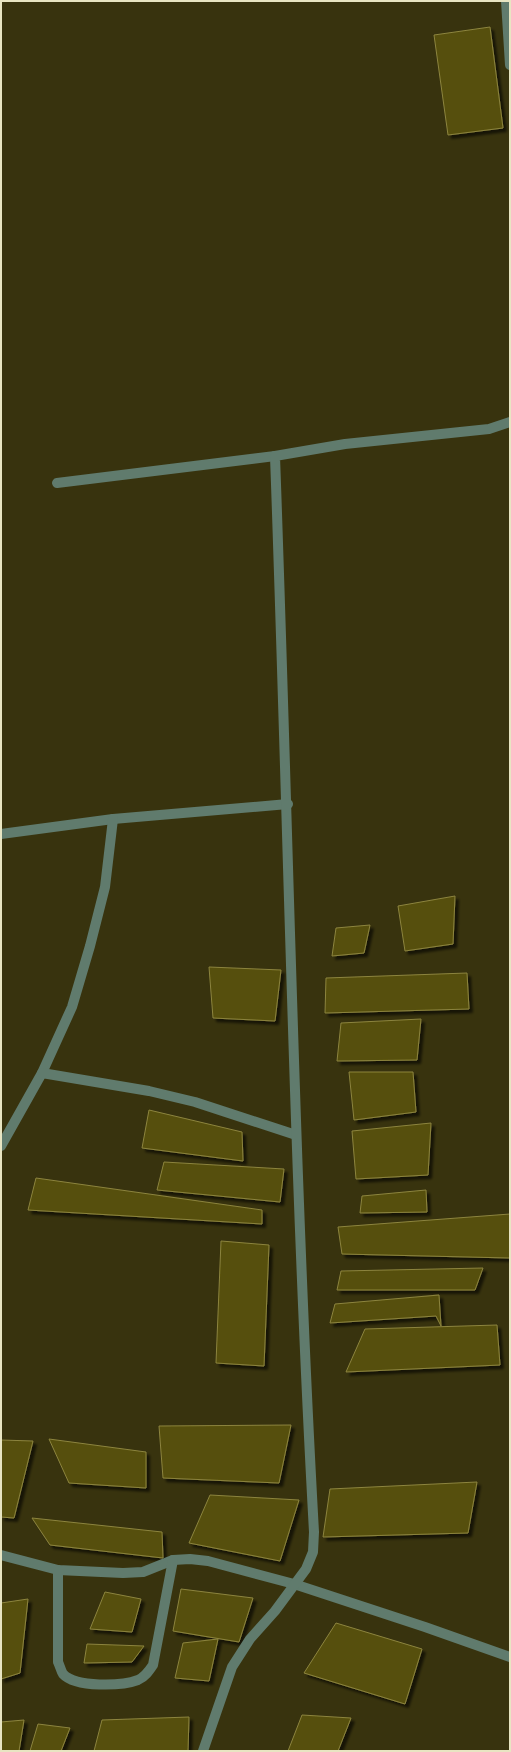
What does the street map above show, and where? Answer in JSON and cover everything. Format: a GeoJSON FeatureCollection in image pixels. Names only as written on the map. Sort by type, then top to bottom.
{"type":"FeatureCollection","features":[{"type":"Feature","properties":{"kind":"street"},"geometry":{"type":"LineString","coordinates":[[506,1],[510,65]]}},
{"type":"Feature","properties":{"kind":"street"},"geometry":{"type":"LineString","coordinates":[[57,483],[276,456],[345,444],[488,429],[510,422]]}},
{"type":"Feature","properties":{"kind":"street"},"geometry":{"type":"LineString","coordinates":[[203,1751],[232,1667],[250,1639],[275,1611],[306,1569],[313,1552],[314,1532],[305,1364],[296,1134],[288,804],[276,456]]}},
{"type":"Feature","properties":{"kind":"street"},"geometry":{"type":"LineString","coordinates":[[1,834],[114,819],[288,804]]}},
{"type":"Feature","properties":{"kind":"street"},"geometry":{"type":"LineString","coordinates":[[1,1146],[42,1073],[72,1006],[90,946],[105,887],[114,819]]}},
{"type":"Feature","properties":{"kind":"street"},"geometry":{"type":"LineString","coordinates":[[42,1073],[149,1091],[195,1102],[296,1134]]}},
{"type":"Feature","properties":{"kind":"street"},"geometry":{"type":"LineString","coordinates":[[1,1556],[58,1570],[123,1574],[143,1572],[162,1566],[174,1560],[190,1559],[208,1561],[294,1584],[425,1627],[510,1657]]}},
{"type":"Feature","properties":{"kind":"street"},"geometry":{"type":"LineString","coordinates":[[58,1570],[58,1662],[63,1674],[72,1679],[90,1684],[128,1682],[140,1679],[153,1665],[174,1560]]}},
{"type":"Feature","properties":{"kind":"building"},"geometry":{"type":"Polygon","coordinates":[[[490,27],[503,128],[448,135],[434,35],[490,27]]]}},
{"type":"Feature","properties":{"kind":"building"},"geometry":{"type":"Polygon","coordinates":[[[455,896],[453,944],[405,951],[398,906],[455,896]]]}},
{"type":"Feature","properties":{"kind":"building"},"geometry":{"type":"Polygon","coordinates":[[[370,925],[364,953],[332,956],[336,928],[370,925]]]}},
{"type":"Feature","properties":{"kind":"building"},"geometry":{"type":"Polygon","coordinates":[[[209,967],[281,970],[275,1021],[213,1018],[209,967]]]}},
{"type":"Feature","properties":{"kind":"building"},"geometry":{"type":"Polygon","coordinates":[[[467,973],[469,1009],[325,1013],[326,978],[467,973]]]}},
{"type":"Feature","properties":{"kind":"building"},"geometry":{"type":"Polygon","coordinates":[[[421,1019],[417,1060],[337,1061],[341,1023],[421,1019]]]}},
{"type":"Feature","properties":{"kind":"building"},"geometry":{"type":"Polygon","coordinates":[[[349,1072],[413,1072],[416,1112],[354,1120],[349,1072]]]}},
{"type":"Feature","properties":{"kind":"building"},"geometry":{"type":"Polygon","coordinates":[[[149,1110],[242,1132],[243,1161],[142,1148],[149,1110]]]}},
{"type":"Feature","properties":{"kind":"building"},"geometry":{"type":"Polygon","coordinates":[[[431,1123],[428,1175],[356,1179],[352,1131],[431,1123]]]}},
{"type":"Feature","properties":{"kind":"building"},"geometry":{"type":"Polygon","coordinates":[[[164,1162],[284,1169],[280,1202],[157,1190],[164,1162]]]}},
{"type":"Feature","properties":{"kind":"building"},"geometry":{"type":"Polygon","coordinates":[[[36,1178],[262,1210],[262,1224],[28,1210],[36,1178]]]}},
{"type":"Feature","properties":{"kind":"building"},"geometry":{"type":"Polygon","coordinates":[[[426,1190],[427,1212],[360,1213],[362,1196],[426,1190]]]}},
{"type":"Feature","properties":{"kind":"building"},"geometry":{"type":"Polygon","coordinates":[[[510,1214],[510,1258],[342,1254],[338,1227],[510,1214]]]}},
{"type":"Feature","properties":{"kind":"building"},"geometry":{"type":"Polygon","coordinates":[[[221,1241],[269,1245],[264,1366],[216,1363],[221,1241]]]}},
{"type":"Feature","properties":{"kind":"building"},"geometry":{"type":"Polygon","coordinates":[[[483,1268],[475,1290],[337,1290],[341,1271],[483,1268]]]}},
{"type":"Feature","properties":{"kind":"building"},"geometry":{"type":"Polygon","coordinates":[[[439,1295],[441,1326],[436,1316],[330,1323],[335,1304],[439,1295]]]}},
{"type":"Feature","properties":{"kind":"building"},"geometry":{"type":"Polygon","coordinates":[[[497,1325],[500,1365],[346,1372],[365,1329],[497,1325]]]}},
{"type":"Feature","properties":{"kind":"building"},"geometry":{"type":"Polygon","coordinates":[[[291,1425],[279,1483],[163,1478],[159,1426],[291,1425]]]}},
{"type":"Feature","properties":{"kind":"building"},"geometry":{"type":"Polygon","coordinates":[[[49,1439],[146,1452],[146,1488],[69,1483],[49,1439]]]}},
{"type":"Feature","properties":{"kind":"building"},"geometry":{"type":"Polygon","coordinates":[[[1,1440],[33,1441],[14,1518],[1,1517],[1,1440]]]}},
{"type":"Feature","properties":{"kind":"building"},"geometry":{"type":"Polygon","coordinates":[[[477,1482],[468,1533],[323,1537],[330,1489],[477,1482]]]}},
{"type":"Feature","properties":{"kind":"building"},"geometry":{"type":"Polygon","coordinates":[[[210,1495],[299,1500],[280,1561],[189,1543],[210,1495]]]}},
{"type":"Feature","properties":{"kind":"building"},"geometry":{"type":"Polygon","coordinates":[[[32,1518],[162,1532],[163,1558],[50,1545],[32,1518]]]}},
{"type":"Feature","properties":{"kind":"building"},"geometry":{"type":"Polygon","coordinates":[[[181,1589],[253,1598],[239,1642],[173,1631],[181,1589]]]}},
{"type":"Feature","properties":{"kind":"building"},"geometry":{"type":"Polygon","coordinates":[[[105,1592],[141,1599],[132,1632],[90,1629],[105,1592]]]}},
{"type":"Feature","properties":{"kind":"building"},"geometry":{"type":"Polygon","coordinates":[[[28,1599],[20,1673],[1,1679],[1,1603],[28,1599]]]}},
{"type":"Feature","properties":{"kind":"building"},"geometry":{"type":"Polygon","coordinates":[[[336,1623],[422,1649],[405,1704],[304,1673],[336,1623]]]}},
{"type":"Feature","properties":{"kind":"building"},"geometry":{"type":"Polygon","coordinates":[[[218,1639],[209,1681],[175,1678],[183,1643],[218,1639]]]}},
{"type":"Feature","properties":{"kind":"building"},"geometry":{"type":"Polygon","coordinates":[[[87,1644],[144,1646],[132,1662],[84,1663],[87,1644]]]}},
{"type":"Feature","properties":{"kind":"building"},"geometry":{"type":"Polygon","coordinates":[[[302,1715],[351,1718],[338,1751],[288,1751],[302,1715]]]}},
{"type":"Feature","properties":{"kind":"building"},"geometry":{"type":"Polygon","coordinates":[[[189,1717],[188,1751],[94,1751],[102,1720],[189,1717]]]}},
{"type":"Feature","properties":{"kind":"building"},"geometry":{"type":"Polygon","coordinates":[[[24,1720],[19,1751],[1,1751],[1,1722],[24,1720]]]}},
{"type":"Feature","properties":{"kind":"building"},"geometry":{"type":"Polygon","coordinates":[[[38,1724],[70,1728],[61,1751],[30,1751],[38,1724]]]}}]}
